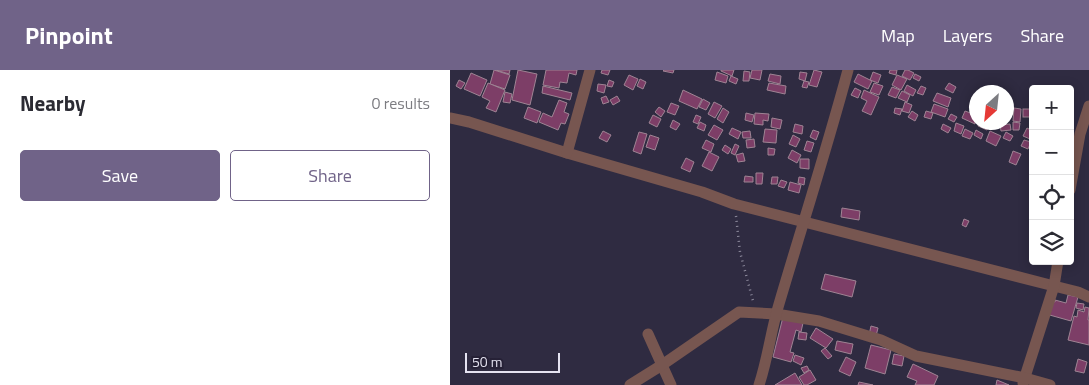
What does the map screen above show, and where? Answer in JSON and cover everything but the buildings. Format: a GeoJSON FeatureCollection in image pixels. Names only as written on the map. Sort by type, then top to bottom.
{"type":"FeatureCollection","features":[{"type":"Feature","properties":{"kind":"street"},"geometry":{"type":"LineString","coordinates":[[567,153],[590,70]]}},
{"type":"Feature","properties":{"kind":"street"},"geometry":{"type":"LineString","coordinates":[[760,385],[776,314],[834,124],[848,70]]}},
{"type":"Feature","properties":{"kind":"street"},"geometry":{"type":"LineString","coordinates":[[1073,175],[1080,134],[1089,106]]}},
{"type":"Feature","properties":{"kind":"street"},"geometry":{"type":"LineString","coordinates":[[450,118],[469,122],[702,192],[734,204],[1078,292],[1089,297]]}},
{"type":"Feature","properties":{"kind":"street"},"geometry":{"type":"LineString","coordinates":[[1024,381],[1054,286],[1057,265]]}},
{"type":"Feature","properties":{"kind":"street"},"geometry":{"type":"LineString","coordinates":[[630,385],[739,312],[776,314],[819,321],[881,340],[916,356],[1024,381],[1050,385]]}},
{"type":"Feature","properties":{"kind":"street"},"geometry":{"type":"LineString","coordinates":[[648,334],[671,385]]}},
{"type":"Feature","properties":{"kind":"path"},"geometry":{"type":"LineString","coordinates":[[734,204],[740,252],[756,313]]}}]}
